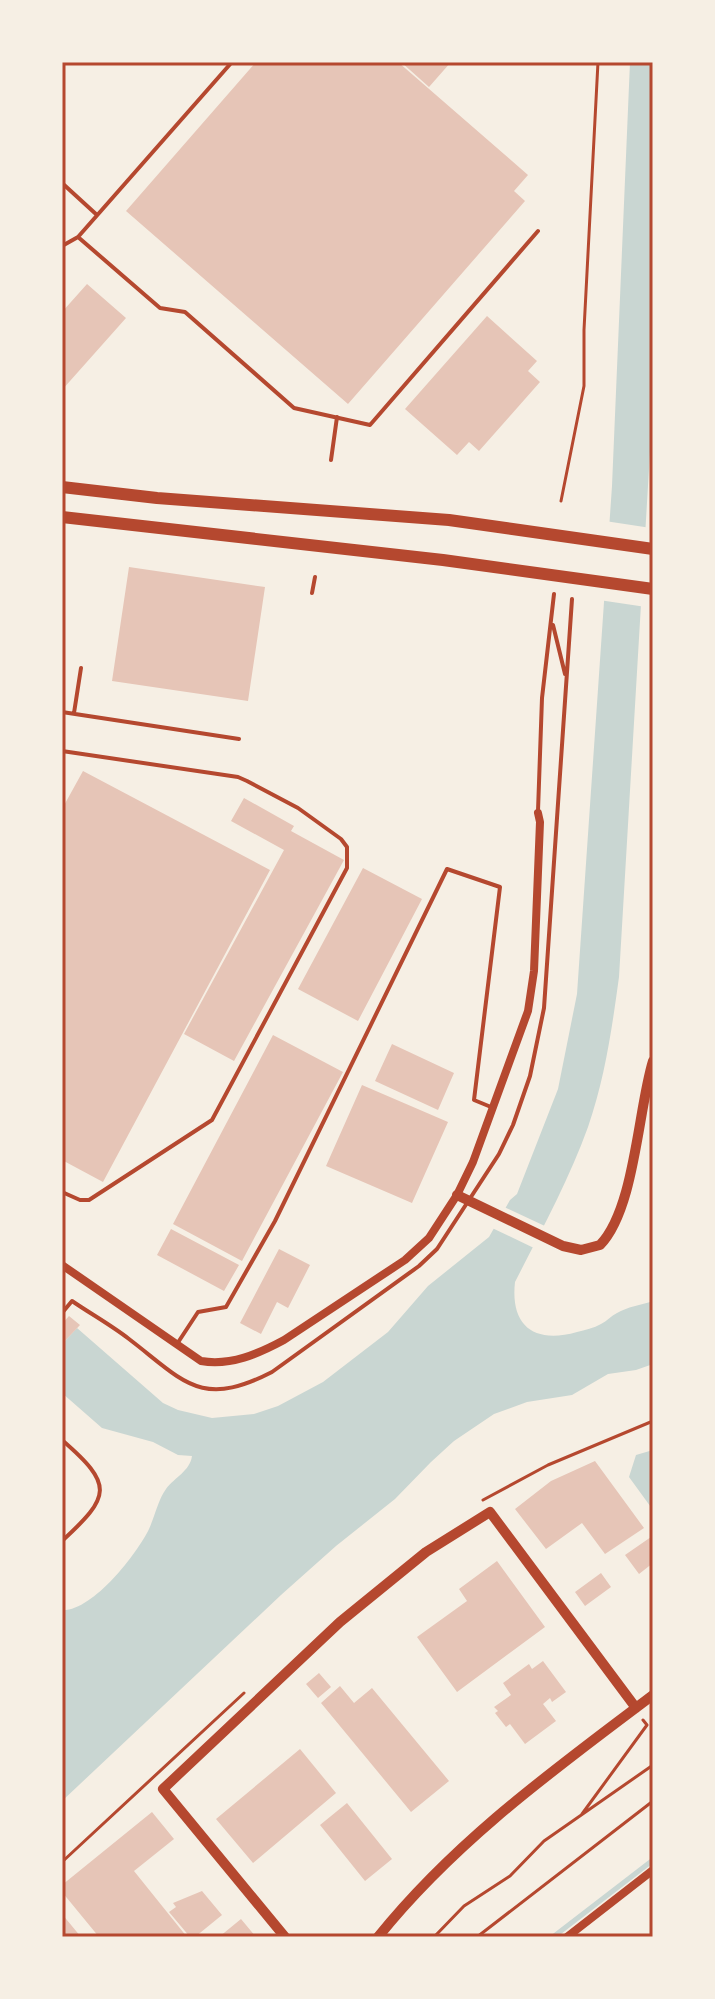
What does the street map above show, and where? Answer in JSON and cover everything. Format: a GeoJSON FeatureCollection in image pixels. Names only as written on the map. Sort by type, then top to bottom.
{"type":"FeatureCollection","features":[{"type":"Feature","properties":{"kind":"highway"},"geometry":{"type":"LineString","coordinates":[[62,487],[157,498],[449,520],[653,549]]}},
{"type":"Feature","properties":{"kind":"highway"},"geometry":{"type":"LineString","coordinates":[[62,517],[578,577],[653,589]]}},
{"type":"Feature","properties":{"kind":"street"},"geometry":{"type":"LineString","coordinates":[[62,1265],[201,1361],[232,1362],[263,1352],[284,1340],[405,1260],[429,1238],[466,1199],[473,1162],[491,1107],[528,1011],[536,947],[538,813]]}},
{"type":"Feature","properties":{"kind":"street"},"geometry":{"type":"LineString","coordinates":[[466,1199],[563,1246],[591,1249],[600,1245],[613,1227],[635,1155],[653,1061]]}},
{"type":"Feature","properties":{"kind":"street"},"geometry":{"type":"LineString","coordinates":[[285,1937],[163,1789],[340,1622],[426,1552],[490,1512],[638,1712]]}},
{"type":"Feature","properties":{"kind":"street"},"geometry":{"type":"LineString","coordinates":[[378,1937],[438,1870],[502,1810],[638,1712],[653,1695]]}},
{"type":"Feature","properties":{"kind":"street"},"geometry":{"type":"LineString","coordinates":[[567,1937],[653,1870]]}},
{"type":"Feature","properties":{"kind":"lane"},"geometry":{"type":"LineString","coordinates":[[62,246],[78,237],[232,62]]}},
{"type":"Feature","properties":{"kind":"lane"},"geometry":{"type":"LineString","coordinates":[[62,183],[97,215]]}},
{"type":"Feature","properties":{"kind":"lane"},"geometry":{"type":"LineString","coordinates":[[78,237],[160,308],[185,312],[294,408],[370,425],[538,231]]}},
{"type":"Feature","properties":{"kind":"lane"},"geometry":{"type":"LineString","coordinates":[[331,460],[337,417]]}},
{"type":"Feature","properties":{"kind":"lane"},"geometry":{"type":"LineString","coordinates":[[312,593],[315,577]]}},
{"type":"Feature","properties":{"kind":"lane"},"geometry":{"type":"LineString","coordinates":[[538,813],[542,698],[554,594]]}},
{"type":"Feature","properties":{"kind":"lane"},"geometry":{"type":"LineString","coordinates":[[62,1313],[72,1301],[128,1338],[187,1384],[224,1388],[252,1383],[272,1372],[419,1266],[448,1235],[466,1199],[499,1154],[513,1125],[530,1076],[544,1008],[572,599]]}},
{"type":"Feature","properties":{"kind":"lane"},"geometry":{"type":"LineString","coordinates":[[552,618],[567,680]]}},
{"type":"Feature","properties":{"kind":"lane"},"geometry":{"type":"LineString","coordinates":[[74,714],[81,668]]}},
{"type":"Feature","properties":{"kind":"lane"},"geometry":{"type":"LineString","coordinates":[[62,712],[239,739]]}},
{"type":"Feature","properties":{"kind":"lane"},"geometry":{"type":"LineString","coordinates":[[62,751],[238,777],[309,816],[341,839],[349,857],[347,868],[212,1120],[89,1200],[80,1200],[62,1192]]}},
{"type":"Feature","properties":{"kind":"lane"},"geometry":{"type":"LineString","coordinates":[[177,1344],[198,1312],[226,1307],[275,1221],[447,869],[500,887],[474,1100],[491,1107]]}},
{"type":"Feature","properties":{"kind":"lane"},"geometry":{"type":"LineString","coordinates":[[62,1440],[88,1462],[99,1485],[93,1513],[62,1541]]}},
{"type":"Feature","properties":{"kind":"path"},"geometry":{"type":"LineString","coordinates":[[561,501],[584,386],[584,330],[598,62]]}},
{"type":"Feature","properties":{"kind":"path"},"geometry":{"type":"LineString","coordinates":[[638,1712],[647,1725]]}},
{"type":"Feature","properties":{"kind":"path"},"geometry":{"type":"LineString","coordinates":[[580,1816],[652,1721]]}},
{"type":"Feature","properties":{"kind":"path"},"geometry":{"type":"LineString","coordinates":[[434,1937],[464,1906],[510,1876],[544,1841],[653,1765]]}},
{"type":"Feature","properties":{"kind":"path"},"geometry":{"type":"LineString","coordinates":[[477,1937],[653,1801]]}},
{"type":"Feature","properties":{"kind":"shaded area"},"geometry":{"type":"Polygon","coordinates":[[[630,62],[653,62],[653,401],[619,977],[611,1034],[594,1109],[563,1186],[515,1282],[515,1298],[521,1321],[528,1328],[549,1336],[592,1328],[621,1311],[653,1301],[653,1364],[608,1374],[572,1395],[527,1402],[494,1414],[454,1441],[395,1499],[281,1595],[62,1801],[62,1610],[87,1602],[124,1566],[149,1529],[163,1493],[185,1470],[192,1456],[178,1455],[153,1442],[102,1428],[62,1393],[62,1344],[77,1328],[163,1403],[178,1410],[212,1418],[254,1414],[278,1406],[323,1382],[388,1332],[428,1286],[489,1237],[510,1200],[517,1194],[558,1089],[577,994],[612,486],[630,62]]]}},
{"type":"Feature","properties":{"kind":"shaded area"},"geometry":{"type":"Polygon","coordinates":[[[653,1450],[653,1510],[629,1477],[636,1455],[653,1450]]]}},
{"type":"Feature","properties":{"kind":"pier"},"geometry":{"type":"Polygon","coordinates":[[[605,521],[651,528],[646,607],[599,600],[605,521]]]}},
{"type":"Feature","properties":{"kind":"pier"},"geometry":{"type":"Polygon","coordinates":[[[502,1206],[547,1227],[536,1249],[490,1227],[502,1206]]]}},
{"type":"Feature","properties":{"kind":"building"},"geometry":{"type":"Polygon","coordinates":[[[256,62],[398,62],[528,175],[514,191],[525,201],[348,404],[126,211],[256,62]]]}},
{"type":"Feature","properties":{"kind":"building"},"geometry":{"type":"Polygon","coordinates":[[[401,62],[451,62],[429,87],[401,62]]]}},
{"type":"Feature","properties":{"kind":"building"},"geometry":{"type":"Polygon","coordinates":[[[87,284],[126,318],[62,390],[62,312],[87,284]]]}},
{"type":"Feature","properties":{"kind":"building"},"geometry":{"type":"Polygon","coordinates":[[[487,316],[537,361],[528,371],[540,382],[479,451],[469,442],[457,455],[405,409],[487,316]]]}},
{"type":"Feature","properties":{"kind":"building"},"geometry":{"type":"Polygon","coordinates":[[[129,567],[265,587],[248,701],[112,681],[129,567]]]}},
{"type":"Feature","properties":{"kind":"building"},"geometry":{"type":"Polygon","coordinates":[[[83,771],[270,870],[103,1182],[62,1160],[62,809],[83,771]]]}},
{"type":"Feature","properties":{"kind":"building"},"geometry":{"type":"Polygon","coordinates":[[[244,798],[294,826],[291,831],[344,860],[234,1061],[184,1034],[284,850],[231,821],[244,798]]]}},
{"type":"Feature","properties":{"kind":"building"},"geometry":{"type":"Polygon","coordinates":[[[363,868],[422,899],[358,1021],[298,989],[363,868]]]}},
{"type":"Feature","properties":{"kind":"building"},"geometry":{"type":"Polygon","coordinates":[[[273,1035],[343,1072],[242,1261],[173,1224],[273,1035]]]}},
{"type":"Feature","properties":{"kind":"building"},"geometry":{"type":"Polygon","coordinates":[[[392,1044],[454,1073],[438,1110],[375,1081],[392,1044]]]}},
{"type":"Feature","properties":{"kind":"building"},"geometry":{"type":"Polygon","coordinates":[[[362,1085],[448,1122],[412,1203],[326,1166],[362,1085]]]}},
{"type":"Feature","properties":{"kind":"building"},"geometry":{"type":"Polygon","coordinates":[[[171,1229],[239,1265],[224,1291],[157,1255],[171,1229]]]}},
{"type":"Feature","properties":{"kind":"building"},"geometry":{"type":"Polygon","coordinates":[[[279,1249],[310,1265],[288,1308],[277,1302],[261,1334],[240,1323],[279,1249]]]}},
{"type":"Feature","properties":{"kind":"building"},"geometry":{"type":"Polygon","coordinates":[[[69,1316],[80,1325],[62,1344],[62,1324],[69,1316]]]}},
{"type":"Feature","properties":{"kind":"building"},"geometry":{"type":"Polygon","coordinates":[[[595,1461],[644,1528],[605,1554],[582,1523],[546,1549],[515,1509],[551,1481],[595,1461]]]}},
{"type":"Feature","properties":{"kind":"building"},"geometry":{"type":"Polygon","coordinates":[[[651,1537],[653,1563],[639,1574],[625,1555],[651,1537]]]}},
{"type":"Feature","properties":{"kind":"building"},"geometry":{"type":"Polygon","coordinates":[[[497,1561],[545,1627],[457,1692],[417,1637],[467,1601],[459,1589],[497,1561]]]}},
{"type":"Feature","properties":{"kind":"building"},"geometry":{"type":"Polygon","coordinates":[[[601,1573],[611,1587],[585,1606],[575,1592],[601,1573]]]}},
{"type":"Feature","properties":{"kind":"building"},"geometry":{"type":"Polygon","coordinates":[[[543,1661],[566,1692],[543,1704],[556,1721],[525,1744],[510,1724],[506,1727],[494,1707],[511,1695],[503,1683],[529,1664],[532,1669],[543,1661]]]}},
{"type":"Feature","properties":{"kind":"building"},"geometry":{"type":"Polygon","coordinates":[[[319,1673],[331,1687],[318,1698],[306,1684],[319,1673]]]}},
{"type":"Feature","properties":{"kind":"building"},"geometry":{"type":"Polygon","coordinates":[[[340,1686],[354,1703],[372,1688],[449,1781],[411,1812],[321,1703],[340,1686]]]}},
{"type":"Feature","properties":{"kind":"building"},"geometry":{"type":"Polygon","coordinates":[[[300,1749],[336,1793],[253,1863],[216,1819],[300,1749]]]}},
{"type":"Feature","properties":{"kind":"building"},"geometry":{"type":"Polygon","coordinates":[[[347,1803],[392,1859],[365,1881],[320,1825],[347,1803]]]}},
{"type":"Feature","properties":{"kind":"building"},"geometry":{"type":"Polygon","coordinates":[[[152,1812],[174,1839],[134,1871],[187,1937],[99,1937],[62,1892],[62,1885],[152,1812]]]}},
{"type":"Feature","properties":{"kind":"building"},"geometry":{"type":"Polygon","coordinates":[[[202,1891],[222,1915],[195,1937],[190,1937],[169,1912],[176,1907],[173,1903],[202,1891]]]}},
{"type":"Feature","properties":{"kind":"building"},"geometry":{"type":"Polygon","coordinates":[[[62,1914],[81,1937],[62,1937],[62,1914]]]}},
{"type":"Feature","properties":{"kind":"building"},"geometry":{"type":"Polygon","coordinates":[[[241,1919],[256,1937],[219,1937],[241,1919]]]}},
{"type":"Feature","properties":{"kind":"waterway"},"geometry":{"type":"LineString","coordinates":[[553,1937],[653,1860]]}}]}
